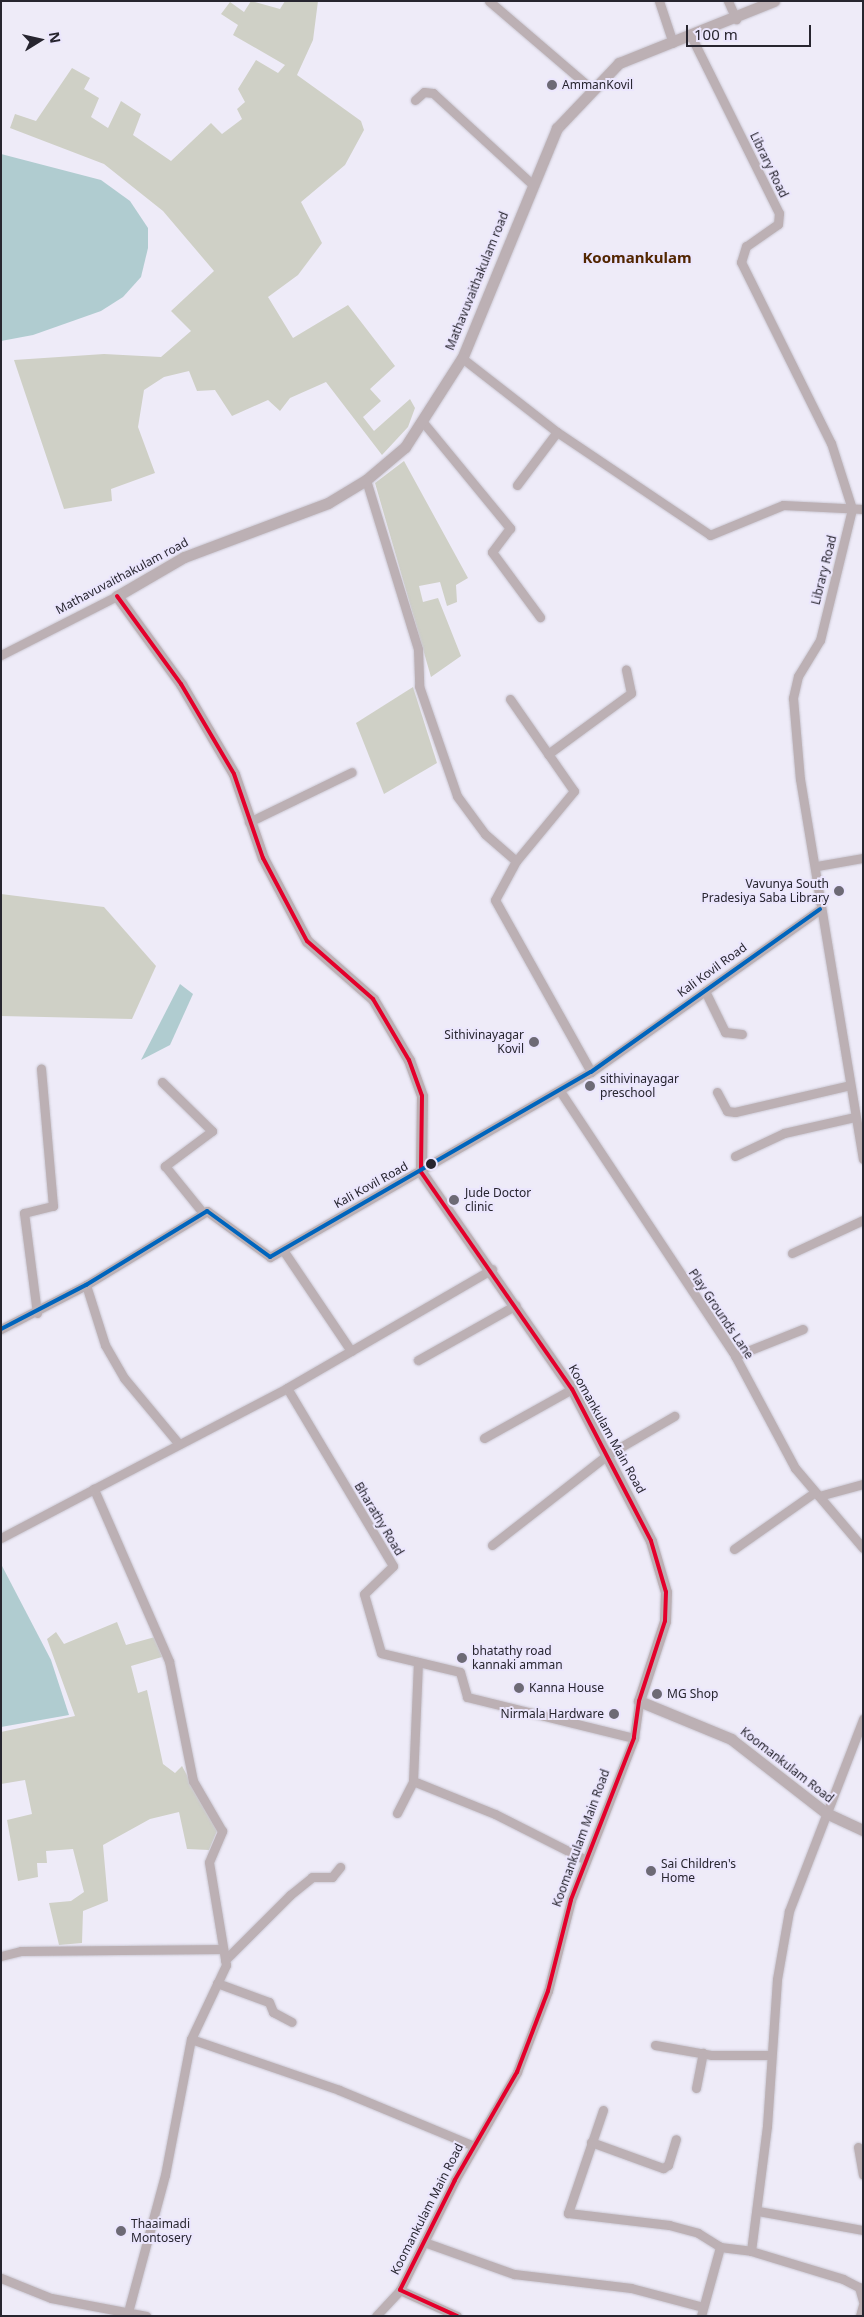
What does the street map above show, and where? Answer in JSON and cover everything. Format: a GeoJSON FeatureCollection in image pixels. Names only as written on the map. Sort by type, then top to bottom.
{"type":"FeatureCollection","features":[{"type":"Feature","properties":{"kind":"street"},"geometry":{"type":"LineString","coordinates":[[489,1],[593,90]]}},
{"type":"Feature","properties":{"kind":"street"},"geometry":{"type":"LineString","coordinates":[[659,1],[674,43]]}},
{"type":"Feature","properties":{"kind":"street"},"geometry":{"type":"LineString","coordinates":[[728,1],[736,19]]}},
{"type":"Feature","properties":{"kind":"street","name":"Mathavuvaithakulam road"},"geometry":{"type":"LineString","coordinates":[[2,654],[117,596],[184,557],[280,524],[366,480],[405,447],[462,358],[531,183],[557,128],[619,63],[736,19],[774,1]]}},
{"type":"Feature","properties":{"kind":"street","name":"Library Road"},"geometry":{"type":"LineString","coordinates":[[691,36],[779,213],[778,224],[746,246],[741,262],[831,443],[852,509],[820,640],[798,676],[793,698],[800,779],[816,866],[820,909],[863,1159]]}},
{"type":"Feature","properties":{"kind":"street"},"geometry":{"type":"LineString","coordinates":[[415,100],[424,92],[433,94],[531,183]]}},
{"type":"Feature","properties":{"kind":"street"},"geometry":{"type":"LineString","coordinates":[[462,358],[557,432],[710,535],[783,505],[863,509]]}},
{"type":"Feature","properties":{"kind":"street"},"geometry":{"type":"LineString","coordinates":[[422,421],[510,528],[492,552],[540,617]]}},
{"type":"Feature","properties":{"kind":"street"},"geometry":{"type":"LineString","coordinates":[[518,485],[557,432]]}},
{"type":"Feature","properties":{"kind":"street"},"geometry":{"type":"LineString","coordinates":[[366,480],[418,649],[419,686],[457,796],[485,834],[516,861]]}},
{"type":"Feature","properties":{"kind":"street"},"geometry":{"type":"LineString","coordinates":[[117,596],[181,684],[234,774],[249,822],[307,941],[374,999],[409,1060],[422,1096],[420,1172]]}},
{"type":"Feature","properties":{"kind":"street"},"geometry":{"type":"LineString","coordinates":[[548,754],[631,693],[626,670]]}},
{"type":"Feature","properties":{"kind":"street"},"geometry":{"type":"LineString","coordinates":[[510,699],[574,791],[516,861],[495,900],[591,1072]]}},
{"type":"Feature","properties":{"kind":"street"},"geometry":{"type":"LineString","coordinates":[[249,822],[352,772]]}},
{"type":"Feature","properties":{"kind":"street"},"geometry":{"type":"LineString","coordinates":[[816,866],[863,858]]}},
{"type":"Feature","properties":{"kind":"street","name":"Kali Kovil Road"},"geometry":{"type":"LineString","coordinates":[[203,1213],[207,1211],[270,1257],[591,1072],[820,909]]}},
{"type":"Feature","properties":{"kind":"street"},"geometry":{"type":"LineString","coordinates":[[705,991],[725,1032],[742,1034]]}},
{"type":"Feature","properties":{"kind":"street"},"geometry":{"type":"LineString","coordinates":[[37,1313],[24,1212],[53,1206],[41,1069]]}},
{"type":"Feature","properties":{"kind":"street"},"geometry":{"type":"LineString","coordinates":[[1,1329],[37,1313],[86,1285],[203,1213],[166,1166],[212,1131],[162,1082]]}},
{"type":"Feature","properties":{"kind":"street"},"geometry":{"type":"LineString","coordinates":[[717,1092],[727,1111],[735,1112],[850,1084]]}},
{"type":"Feature","properties":{"kind":"street","name":"Play Grounds Lane"},"geometry":{"type":"LineString","coordinates":[[560,1091],[735,1356],[795,1468],[863,1548]]}},
{"type":"Feature","properties":{"kind":"street"},"geometry":{"type":"LineString","coordinates":[[735,1156],[784,1133],[855,1117]]}},
{"type":"Feature","properties":{"kind":"street","name":"Koomankulam Main Road"},"geometry":{"type":"LineString","coordinates":[[420,1172],[492,1269],[572,1390],[651,1541],[666,1592],[665,1621],[639,1701],[634,1738],[571,1900],[548,1991],[517,2072],[474,2146],[400,2290],[457,2316]]}},
{"type":"Feature","properties":{"kind":"street"},"geometry":{"type":"LineString","coordinates":[[792,1253],[863,1220]]}},
{"type":"Feature","properties":{"kind":"street"},"geometry":{"type":"LineString","coordinates":[[283,1250],[351,1351]]}},
{"type":"Feature","properties":{"kind":"street"},"geometry":{"type":"LineString","coordinates":[[1,1538],[287,1388],[492,1269]]}},
{"type":"Feature","properties":{"kind":"street"},"geometry":{"type":"LineString","coordinates":[[86,1285],[105,1345],[124,1378],[179,1444]]}},
{"type":"Feature","properties":{"kind":"street"},"geometry":{"type":"LineString","coordinates":[[418,1360],[516,1305]]}},
{"type":"Feature","properties":{"kind":"street"},"geometry":{"type":"LineString","coordinates":[[735,1356],[803,1329]]}},
{"type":"Feature","properties":{"kind":"street","name":"Bharathy Road"},"geometry":{"type":"LineString","coordinates":[[287,1388],[392,1566],[364,1594],[381,1653],[460,1672],[467,1697],[634,1738]]}},
{"type":"Feature","properties":{"kind":"street"},"geometry":{"type":"LineString","coordinates":[[484,1438],[572,1390]]}},
{"type":"Feature","properties":{"kind":"street"},"geometry":{"type":"LineString","coordinates":[[492,1545],[607,1455],[674,1416]]}},
{"type":"Feature","properties":{"kind":"street"},"geometry":{"type":"LineString","coordinates":[[734,1549],[817,1494],[863,1484]]}},
{"type":"Feature","properties":{"kind":"street"},"geometry":{"type":"LineString","coordinates":[[94,1489],[169,1661],[193,1781],[222,1831],[209,1862],[225,1960]]}},
{"type":"Feature","properties":{"kind":"street"},"geometry":{"type":"LineString","coordinates":[[397,1813],[413,1781],[418,1662]]}},
{"type":"Feature","properties":{"kind":"street","name":"Koomankulam Road"},"geometry":{"type":"LineString","coordinates":[[639,1701],[731,1739],[826,1813],[863,1830]]}},
{"type":"Feature","properties":{"kind":"street"},"geometry":{"type":"LineString","coordinates":[[751,2251],[758,2211],[772,2055],[789,1911],[863,1719]]}},
{"type":"Feature","properties":{"kind":"street"},"geometry":{"type":"LineString","coordinates":[[413,1781],[495,1814],[586,1860]]}},
{"type":"Feature","properties":{"kind":"street"},"geometry":{"type":"LineString","coordinates":[[128,2312],[165,2175],[191,2039],[217,1983],[225,1960],[290,1895],[312,1877],[332,1877],[340,1867]]}},
{"type":"Feature","properties":{"kind":"street"},"geometry":{"type":"LineString","coordinates":[[1,1956],[21,1951],[223,1949]]}},
{"type":"Feature","properties":{"kind":"street"},"geometry":{"type":"LineString","coordinates":[[217,1983],[269,2002],[273,2012],[292,2022]]}},
{"type":"Feature","properties":{"kind":"street"},"geometry":{"type":"LineString","coordinates":[[191,2039],[339,2090],[474,2146]]}},
{"type":"Feature","properties":{"kind":"street"},"geometry":{"type":"LineString","coordinates":[[655,2045],[702,2053],[772,2055]]}},
{"type":"Feature","properties":{"kind":"street"},"geometry":{"type":"LineString","coordinates":[[696,2088],[702,2053]]}},
{"type":"Feature","properties":{"kind":"street"},"geometry":{"type":"LineString","coordinates":[[603,2110],[568,2213],[669,2225],[698,2233],[720,2247],[751,2251],[843,2278],[859,2287],[863,2301]]}},
{"type":"Feature","properties":{"kind":"street"},"geometry":{"type":"LineString","coordinates":[[591,2142],[663,2168],[668,2165],[676,2139]]}},
{"type":"Feature","properties":{"kind":"street"},"geometry":{"type":"LineString","coordinates":[[858,2146],[863,2175]]}},
{"type":"Feature","properties":{"kind":"street"},"geometry":{"type":"LineString","coordinates":[[758,2211],[863,2230]]}},
{"type":"Feature","properties":{"kind":"street"},"geometry":{"type":"LineString","coordinates":[[424,2242],[514,2274],[631,2288],[702,2311],[720,2247]]}},
{"type":"Feature","properties":{"kind":"street"},"geometry":{"type":"LineString","coordinates":[[1,2278],[51,2298],[109,2312],[128,2312],[146,2316]]}},
{"type":"Feature","properties":{"kind":"street"},"geometry":{"type":"LineString","coordinates":[[376,2316],[400,2290]]}},
{"type":"Feature","properties":{"kind":"street"},"geometry":{"type":"LineString","coordinates":[[860,2316],[863,2305]]}},
{"type":"Feature","properties":{"kind":"shaded area"},"geometry":{"type":"Polygon","coordinates":[[[251,1],[280,9],[285,1],[318,1],[313,40],[297,75],[361,121],[364,130],[345,165],[301,202],[322,243],[298,275],[268,297],[293,338],[348,305],[395,366],[370,389],[381,401],[363,417],[374,431],[410,399],[415,408],[408,427],[382,455],[326,382],[290,398],[280,411],[268,400],[232,416],[215,390],[197,391],[189,371],[164,377],[144,390],[138,427],[155,473],[111,489],[112,501],[64,509],[14,360],[104,354],[161,357],[191,331],[171,311],[214,271],[163,211],[104,164],[10,128],[15,114],[36,121],[72,68],[90,78],[84,89],[99,98],[91,117],[108,128],[121,101],[141,114],[133,135],[171,161],[211,123],[222,134],[242,119],[237,109],[245,102],[238,89],[256,60],[278,73],[285,65],[233,35],[238,25],[221,14],[230,2],[244,12],[251,1]]]}},
{"type":"Feature","properties":{"kind":"shaded area"},"geometry":{"type":"Polygon","coordinates":[[[1,154],[101,180],[130,201],[148,228],[148,248],[141,277],[123,297],[101,311],[33,335],[1,341],[1,154]]]}},
{"type":"Feature","properties":{"kind":"shaded area"},"geometry":{"type":"Polygon","coordinates":[[[404,461],[468,578],[456,585],[457,602],[447,606],[440,582],[419,586],[423,602],[438,598],[461,656],[431,677],[375,483],[404,461]]]}},
{"type":"Feature","properties":{"kind":"shaded area"},"geometry":{"type":"Polygon","coordinates":[[[413,687],[437,763],[384,794],[356,723],[413,687]]]}},
{"type":"Feature","properties":{"kind":"shaded area"},"geometry":{"type":"Polygon","coordinates":[[[1,894],[104,907],[156,966],[132,1019],[1,1016],[1,894]]]}},
{"type":"Feature","properties":{"kind":"shaded area"},"geometry":{"type":"Polygon","coordinates":[[[180,984],[193,994],[170,1045],[141,1060],[180,984]]]}},
{"type":"Feature","properties":{"kind":"shaded area"},"geometry":{"type":"Polygon","coordinates":[[[1,1564],[51,1660],[69,1715],[1,1727],[1,1564]]]}},
{"type":"Feature","properties":{"kind":"shaded area"},"geometry":{"type":"Polygon","coordinates":[[[117,1622],[126,1645],[155,1637],[162,1657],[131,1666],[138,1693],[147,1690],[163,1764],[175,1773],[182,1766],[217,1831],[209,1850],[187,1849],[179,1812],[150,1819],[103,1845],[108,1901],[83,1911],[82,1943],[59,1945],[49,1903],[71,1901],[84,1892],[73,1849],[46,1851],[47,1863],[37,1863],[38,1877],[18,1881],[7,1820],[32,1814],[25,1780],[1,1784],[1,1732],[75,1716],[47,1639],[56,1632],[64,1644],[117,1622]]]}},
{"type":"Feature","properties":{"kind":"transit line"},"geometry":{"type":"LineString","coordinates":[[117,596],[181,684],[234,774],[263,858],[307,941],[373,999],[409,1060],[422,1096],[421,1172],[572,1389],[651,1541],[666,1592],[665,1621],[639,1701],[634,1738],[571,1900],[548,1991],[517,2072],[455,2180],[400,2290],[457,2316]]}},
{"type":"Feature","properties":{"kind":"transit line"},"geometry":{"type":"LineString","coordinates":[[1,1329],[86,1285],[207,1211],[270,1257],[591,1072],[820,909]]}},
{"type":"Feature","properties":{"kind":"place","name":"AmmanKovil"},"geometry":{"type":"Point","coordinates":[552,85]}},
{"type":"Feature","properties":{"kind":"place","name":"Vavunya South Pradesiya Saba Library"},"geometry":{"type":"Point","coordinates":[839,891]}},
{"type":"Feature","properties":{"kind":"place","name":"Sithivinayagar Kovil"},"geometry":{"type":"Point","coordinates":[534,1042]}},
{"type":"Feature","properties":{"kind":"place","name":"sithivinayagar preschool"},"geometry":{"type":"Point","coordinates":[590,1086]}},
{"type":"Feature","properties":{"kind":"place","name":"Jude Doctor clinic"},"geometry":{"type":"Point","coordinates":[454,1200]}},
{"type":"Feature","properties":{"kind":"place","name":"bhatathy road kannaki amman"},"geometry":{"type":"Point","coordinates":[462,1658]}},
{"type":"Feature","properties":{"kind":"place","name":"Kanna House"},"geometry":{"type":"Point","coordinates":[519,1688]}},
{"type":"Feature","properties":{"kind":"place","name":"MG Shop"},"geometry":{"type":"Point","coordinates":[657,1694]}},
{"type":"Feature","properties":{"kind":"place","name":"Nirmala Hardware"},"geometry":{"type":"Point","coordinates":[614,1714]}},
{"type":"Feature","properties":{"kind":"place","name":"Sai Children's Home"},"geometry":{"type":"Point","coordinates":[651,1871]}},
{"type":"Feature","properties":{"kind":"place","name":"Thaaimadi Montosery"},"geometry":{"type":"Point","coordinates":[121,2231]}},
{"type":"Feature","properties":{"kind":"district","name":"Koomankulam"},"geometry":{"type":"Point","coordinates":[637,258]}}]}
